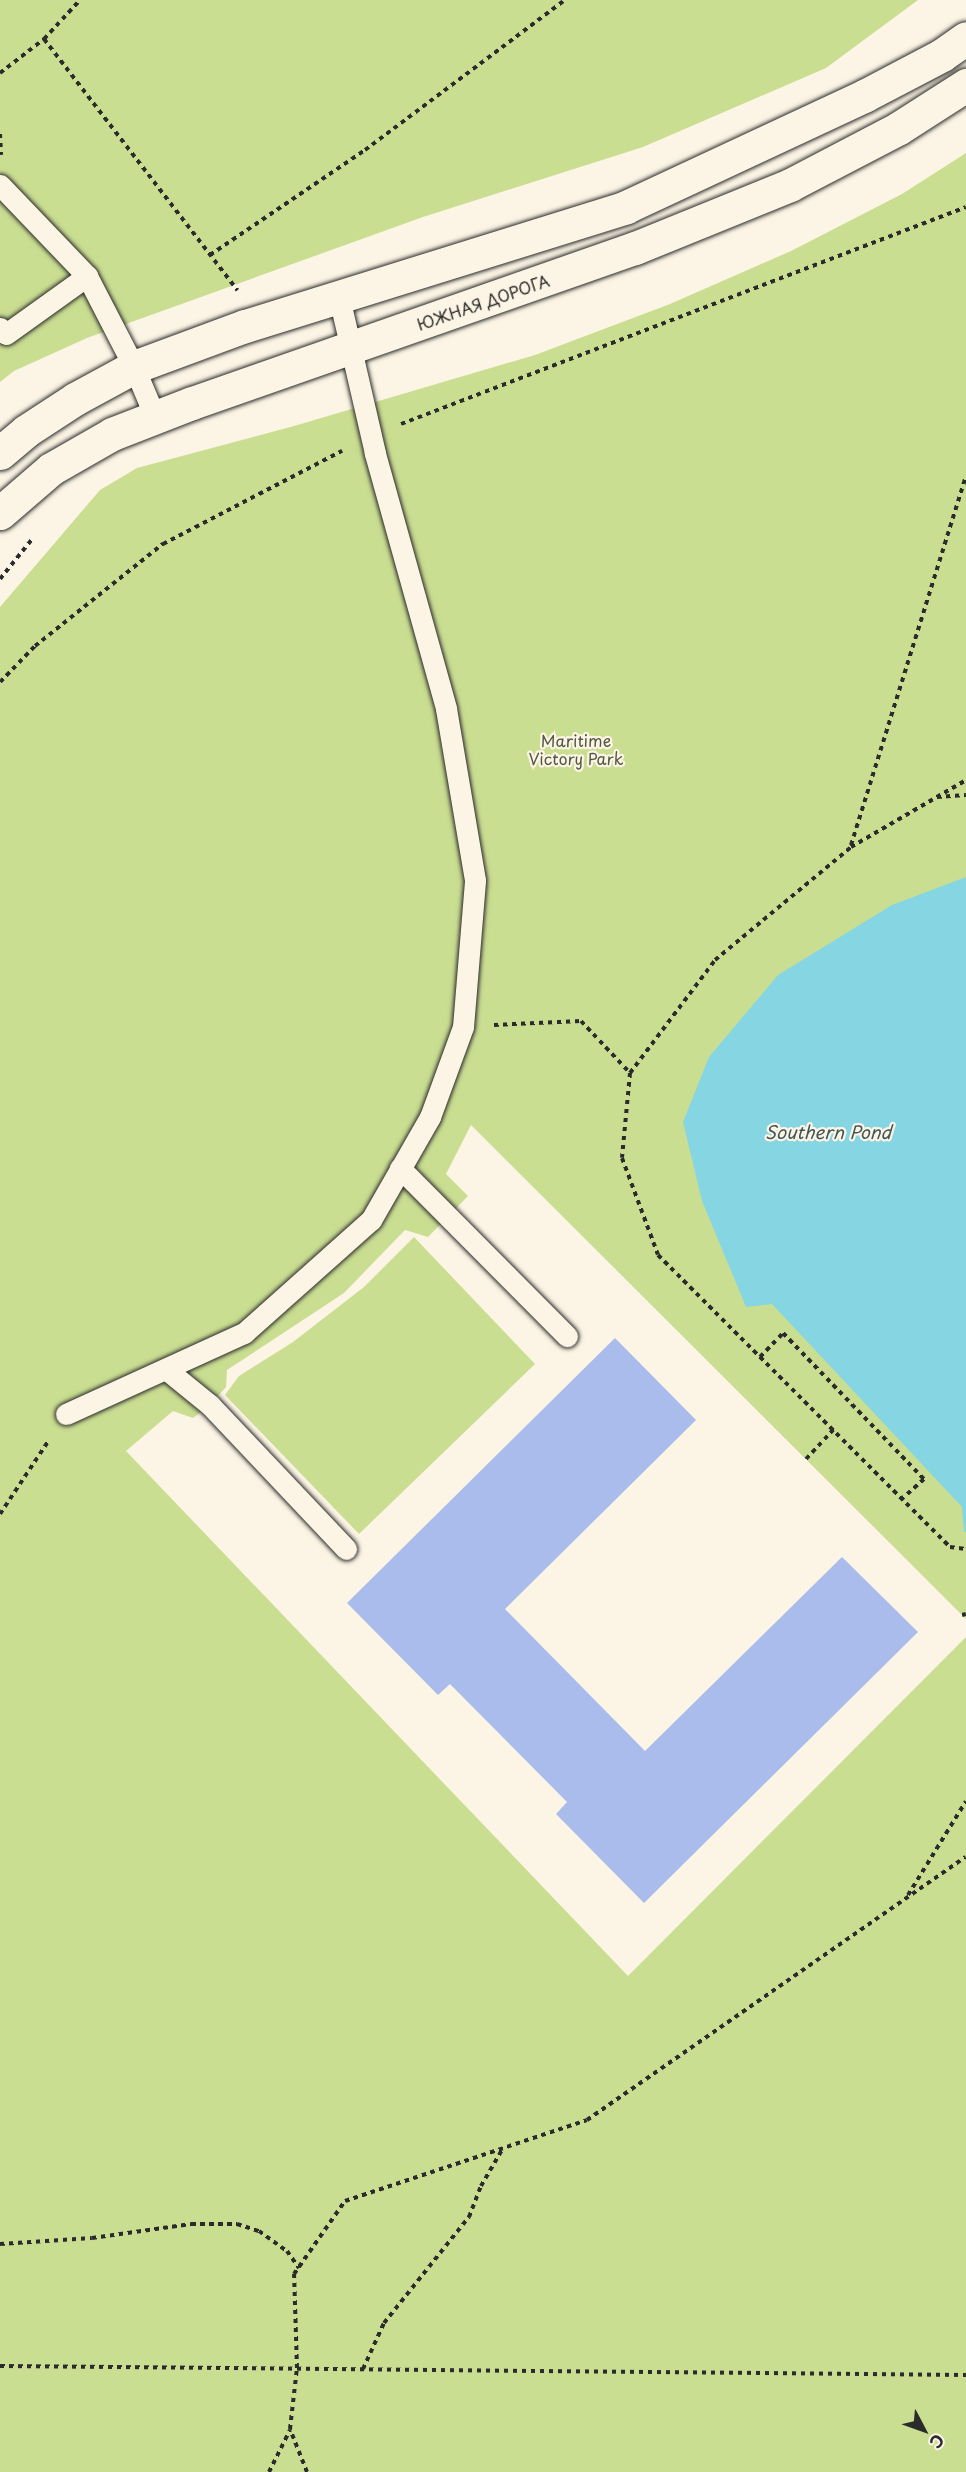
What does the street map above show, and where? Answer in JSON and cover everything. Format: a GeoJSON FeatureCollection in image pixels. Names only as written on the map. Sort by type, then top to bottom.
{"type":"FeatureCollection","features":[{"type":"Feature","properties":{"kind":"street"},"geometry":{"type":"LineString","coordinates":[[0,453],[26,431],[75,399],[134,368],[246,326],[626,207],[864,96],[942,55],[966,38]]}},
{"type":"Feature","properties":{"kind":"street","name":"ЮЖНАЯ ДОРОГА"},"geometry":{"type":"LineString","coordinates":[[0,513],[51,469],[112,434],[154,417],[635,248],[790,184],[899,128],[966,85]]}},
{"type":"Feature","properties":{"kind":"lane"},"geometry":{"type":"LineString","coordinates":[[0,185],[87,276],[134,368],[154,417]]}},
{"type":"Feature","properties":{"kind":"lane"},"geometry":{"type":"LineString","coordinates":[[0,328],[6,334],[87,276]]}},
{"type":"Feature","properties":{"kind":"lane"},"geometry":{"type":"LineString","coordinates":[[66,1414],[244,1333],[371,1220],[430,1117],[463,1027],[475,880],[446,708],[372,436],[339,297]]}},
{"type":"Feature","properties":{"kind":"lane"},"geometry":{"type":"LineString","coordinates":[[400,1168],[567,1336]]}},
{"type":"Feature","properties":{"kind":"lane"},"geometry":{"type":"LineString","coordinates":[[167,1370],[210,1405],[346,1549]]}},
{"type":"Feature","properties":{"kind":"path"},"geometry":{"type":"LineString","coordinates":[[0,73],[44,39],[80,0]]}},
{"type":"Feature","properties":{"kind":"path"},"geometry":{"type":"LineString","coordinates":[[210,255],[365,150],[565,0]]}},
{"type":"Feature","properties":{"kind":"path"},"geometry":{"type":"LineString","coordinates":[[44,39],[239,293]]}},
{"type":"Feature","properties":{"kind":"path"},"geometry":{"type":"LineString","coordinates":[[0,682],[35,646],[163,544],[372,436],[966,207]]}},
{"type":"Feature","properties":{"kind":"path"},"geometry":{"type":"LineString","coordinates":[[851,847],[966,477]]}},
{"type":"Feature","properties":{"kind":"path"},"geometry":{"type":"LineString","coordinates":[[966,780],[851,847],[715,960],[630,1073],[622,1158],[658,1255],[950,1547],[966,1549]]}},
{"type":"Feature","properties":{"kind":"path"},"geometry":{"type":"LineString","coordinates":[[936,797],[966,795]]}},
{"type":"Feature","properties":{"kind":"path"},"geometry":{"type":"LineString","coordinates":[[463,1027],[581,1021],[630,1073]]}},
{"type":"Feature","properties":{"kind":"path"},"geometry":{"type":"LineString","coordinates":[[760,1357],[783,1333],[924,1479],[902,1499]]}},
{"type":"Feature","properties":{"kind":"path"},"geometry":{"type":"LineString","coordinates":[[0,1514],[66,1414]]}},
{"type":"Feature","properties":{"kind":"path"},"geometry":{"type":"LineString","coordinates":[[806,1459],[833,1430]]}},
{"type":"Feature","properties":{"kind":"path"},"geometry":{"type":"LineString","coordinates":[[906,1898],[966,1801]]}},
{"type":"Feature","properties":{"kind":"path"},"geometry":{"type":"LineString","coordinates":[[269,2472],[290,2429],[297,2368],[294,2274],[345,2201],[587,2120],[966,1857]]}},
{"type":"Feature","properties":{"kind":"path"},"geometry":{"type":"LineString","coordinates":[[363,2369],[384,2322],[468,2217],[481,2186],[503,2148]]}},
{"type":"Feature","properties":{"kind":"path"},"geometry":{"type":"LineString","coordinates":[[0,2244],[92,2238],[191,2224],[237,2224],[259,2231],[287,2251],[298,2268]]}},
{"type":"Feature","properties":{"kind":"path"},"geometry":{"type":"LineString","coordinates":[[0,2366],[966,2375]]}},
{"type":"Feature","properties":{"kind":"path"},"geometry":{"type":"LineString","coordinates":[[290,2429],[307,2472]]}},
{"type":"Feature","properties":{"kind":"green space"},"geometry":{"type":"Polygon","coordinates":[[[0,0],[918,0],[826,68],[643,147],[423,217],[87,338],[14,371],[0,382],[0,0]]]}},
{"type":"Feature","properties":{"kind":"green space","name":"Maritime Victory Park"},"geometry":{"type":"Polygon","coordinates":[[[966,153],[966,1619],[471,1125],[446,1174],[468,1196],[428,1237],[405,1230],[344,1293],[227,1370],[226,1387],[210,1405],[193,1418],[173,1411],[126,1451],[628,1976],[966,1637],[966,2472],[0,2472],[0,607],[100,490],[137,468],[294,426],[535,355],[670,304],[791,251],[902,194],[966,153]]]}},
{"type":"Feature","properties":{"kind":"green space"},"geometry":{"type":"Polygon","coordinates":[[[414,1237],[535,1364],[359,1534],[225,1395],[239,1376],[293,1342],[364,1287],[414,1237]]]}},
{"type":"Feature","properties":{"kind":"water","name":"Southern Pond"},"geometry":{"type":"Polygon","coordinates":[[[966,877],[966,1532],[964,1532],[962,1507],[772,1304],[746,1307],[702,1201],[683,1122],[709,1057],[778,975],[892,905],[966,877]]]}},
{"type":"Feature","properties":{"kind":"building"},"geometry":{"type":"Polygon","coordinates":[[[615,1338],[696,1420],[505,1609],[645,1751],[842,1557],[918,1632],[644,1903],[556,1814],[567,1802],[450,1684],[438,1695],[347,1603],[615,1338]]]}}]}
